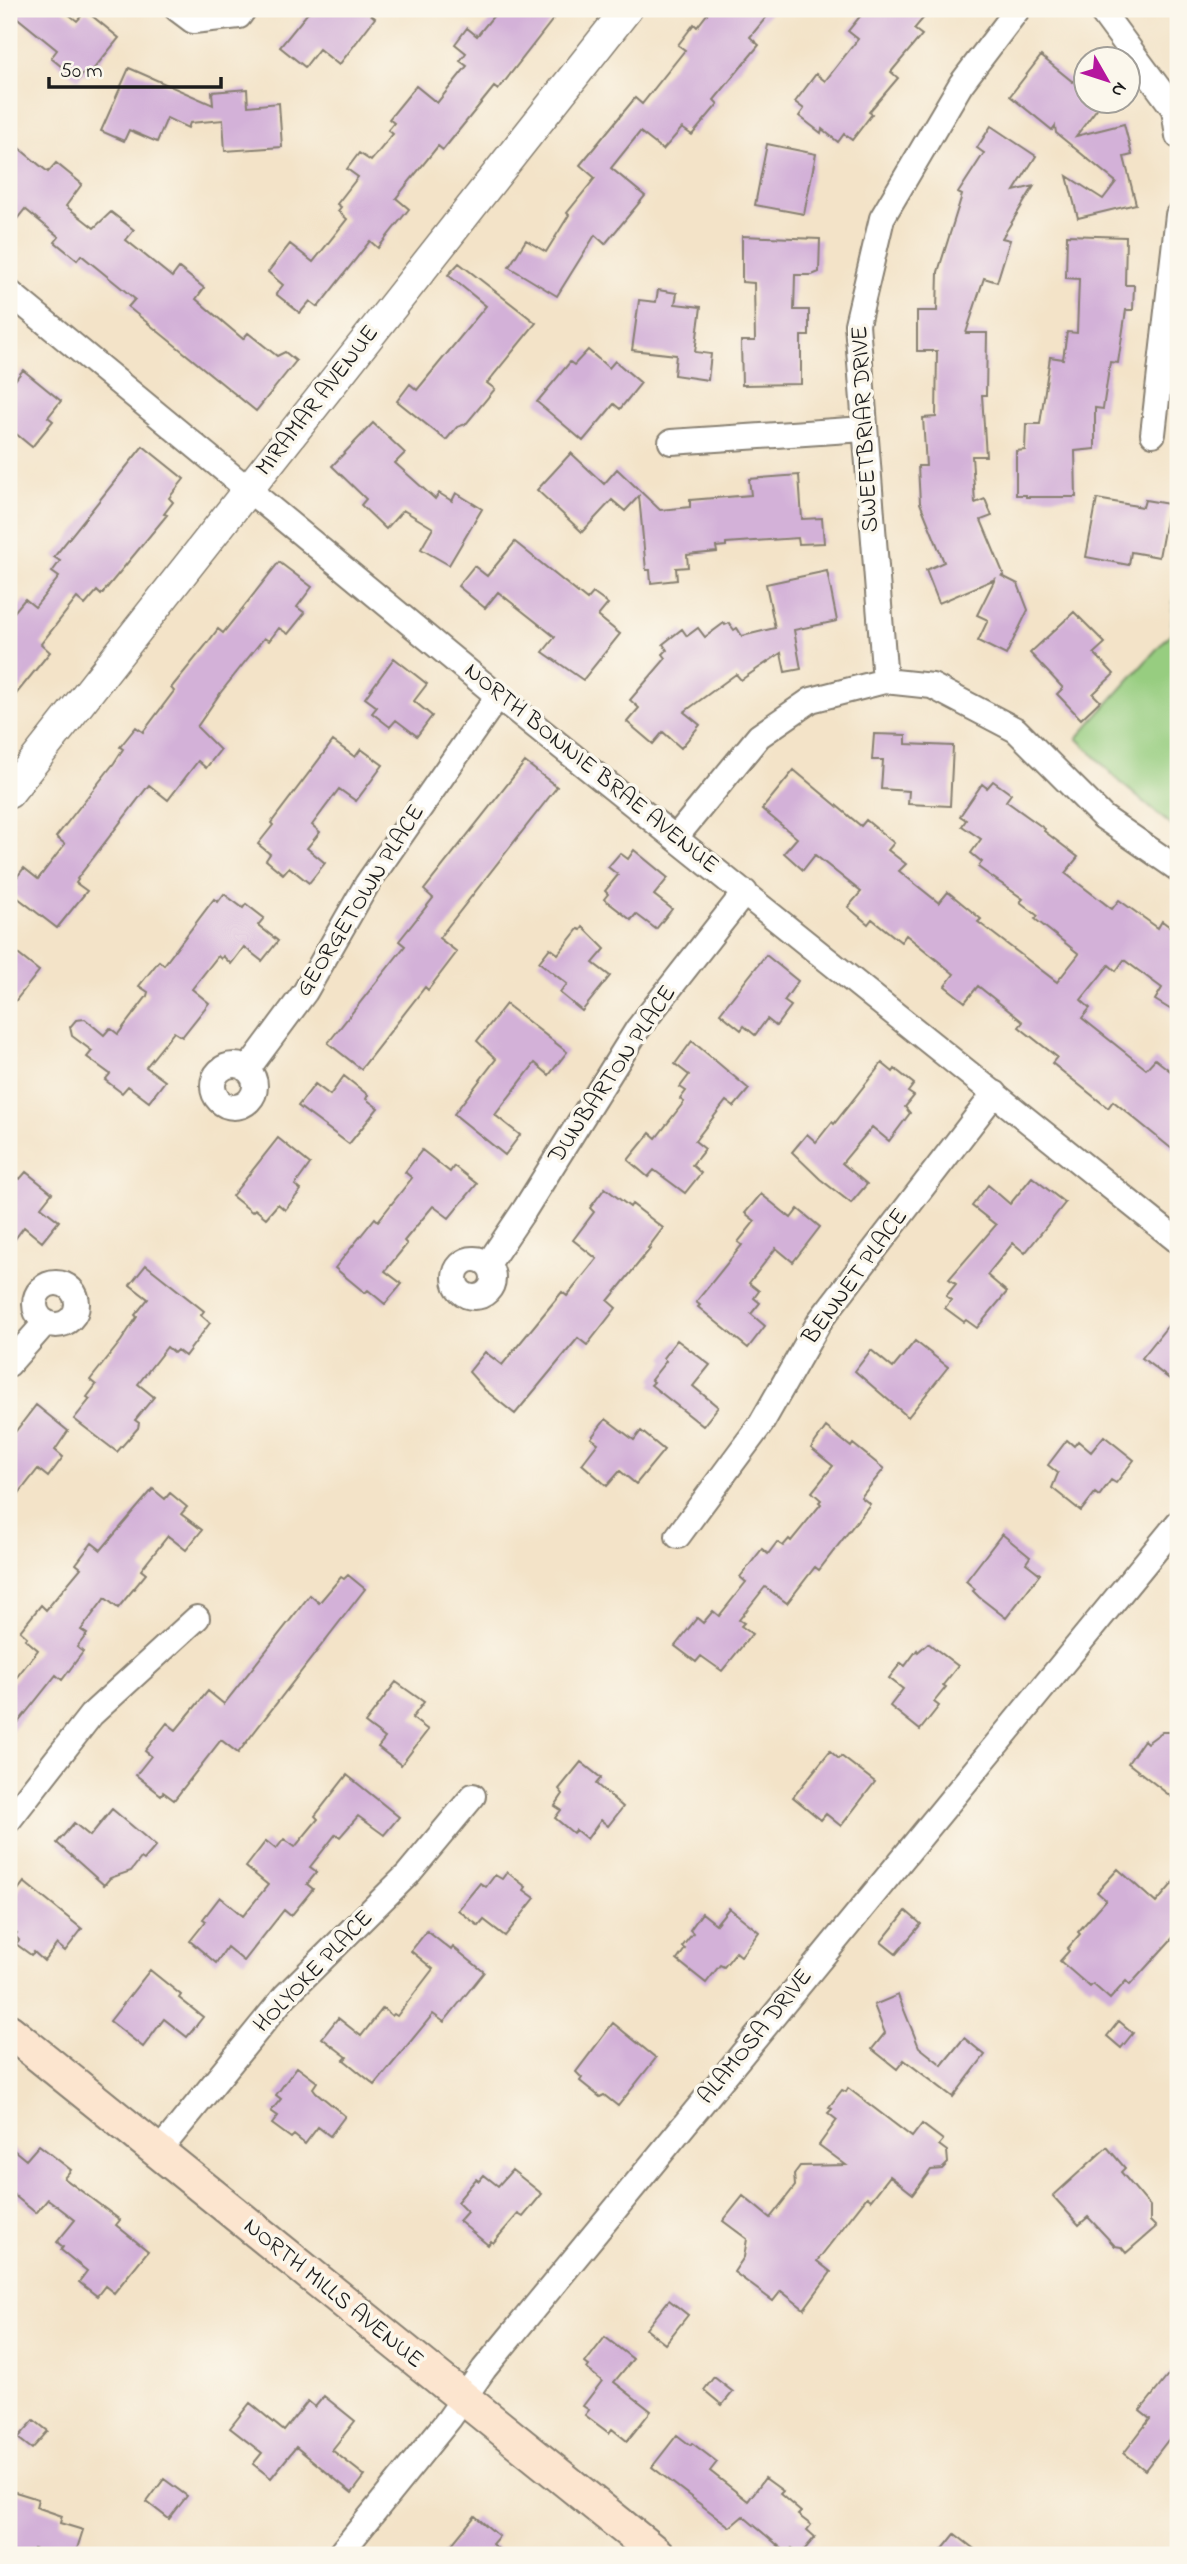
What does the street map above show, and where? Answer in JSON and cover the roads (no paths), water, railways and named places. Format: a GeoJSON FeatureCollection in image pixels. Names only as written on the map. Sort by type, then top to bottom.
{"type":"FeatureCollection","features":[{"type":"Feature","properties":{"kind":"main road","name":"NORTH MILLS AVENUE"},"geometry":{"type":"LineString","coordinates":[[9,2031],[462,2400],[658,2555]]}},
{"type":"Feature","properties":{"kind":"street"},"geometry":{"type":"LineString","coordinates":[[177,9],[193,21],[242,12]]}},
{"type":"Feature","properties":{"kind":"street","name":"MIRAMAR AVENUE"},"geometry":{"type":"LineString","coordinates":[[9,793],[627,9]]}},
{"type":"Feature","properties":{"kind":"street","name":"SWEETBRIAR DRIVE"},"geometry":{"type":"LineString","coordinates":[[885,681],[857,324],[882,218],[961,84],[1018,9]]}},
{"type":"Feature","properties":{"kind":"street"},"geometry":{"type":"LineString","coordinates":[[1100,9],[1174,108],[1178,136]]}},
{"type":"Feature","properties":{"kind":"street"},"geometry":{"type":"LineString","coordinates":[[1153,434],[1178,215]]}},
{"type":"Feature","properties":{"kind":"street","name":"NORTH BONNIE BRAE AVENUE"},"geometry":{"type":"LineString","coordinates":[[9,292],[498,696],[1178,1241]]}},
{"type":"Feature","properties":{"kind":"street"},"geometry":{"type":"LineString","coordinates":[[671,442],[864,429]]}},
{"type":"Feature","properties":{"kind":"street"},"geometry":{"type":"LineString","coordinates":[[676,837],[759,736],[811,700],[885,681],[932,686],[1017,730],[1103,817],[1178,869]]}},
{"type":"Feature","properties":{"kind":"street","name":"GEORGETOWN PLACE"},"geometry":{"type":"LineString","coordinates":[[247,1070],[305,992],[367,884],[498,696]]}},
{"type":"Feature","properties":{"kind":"street","name":"DUNBARTON PLACE"},"geometry":{"type":"LineString","coordinates":[[488,1264],[637,1030],[745,892]]}},
{"type":"Feature","properties":{"kind":"street","name":"BENNET PLACE"},"geometry":{"type":"LineString","coordinates":[[678,1536],[761,1424],[821,1318],[995,1093]]}},
{"type":"Feature","properties":{"kind":"street"},"geometry":{"type":"LineString","coordinates":[[9,1364],[46,1322]]}},
{"type":"Feature","properties":{"kind":"street","name":"ALAMOSA DRIVE"},"geometry":{"type":"LineString","coordinates":[[339,2555],[492,2358],[1178,1523]]}},
{"type":"Feature","properties":{"kind":"street"},"geometry":{"type":"LineString","coordinates":[[9,1820],[91,1715],[197,1618]]}},
{"type":"Feature","properties":{"kind":"street","name":"HOLYOKE PLACE"},"geometry":{"type":"LineString","coordinates":[[159,2151],[285,1996],[408,1874],[473,1796]]}}]}
